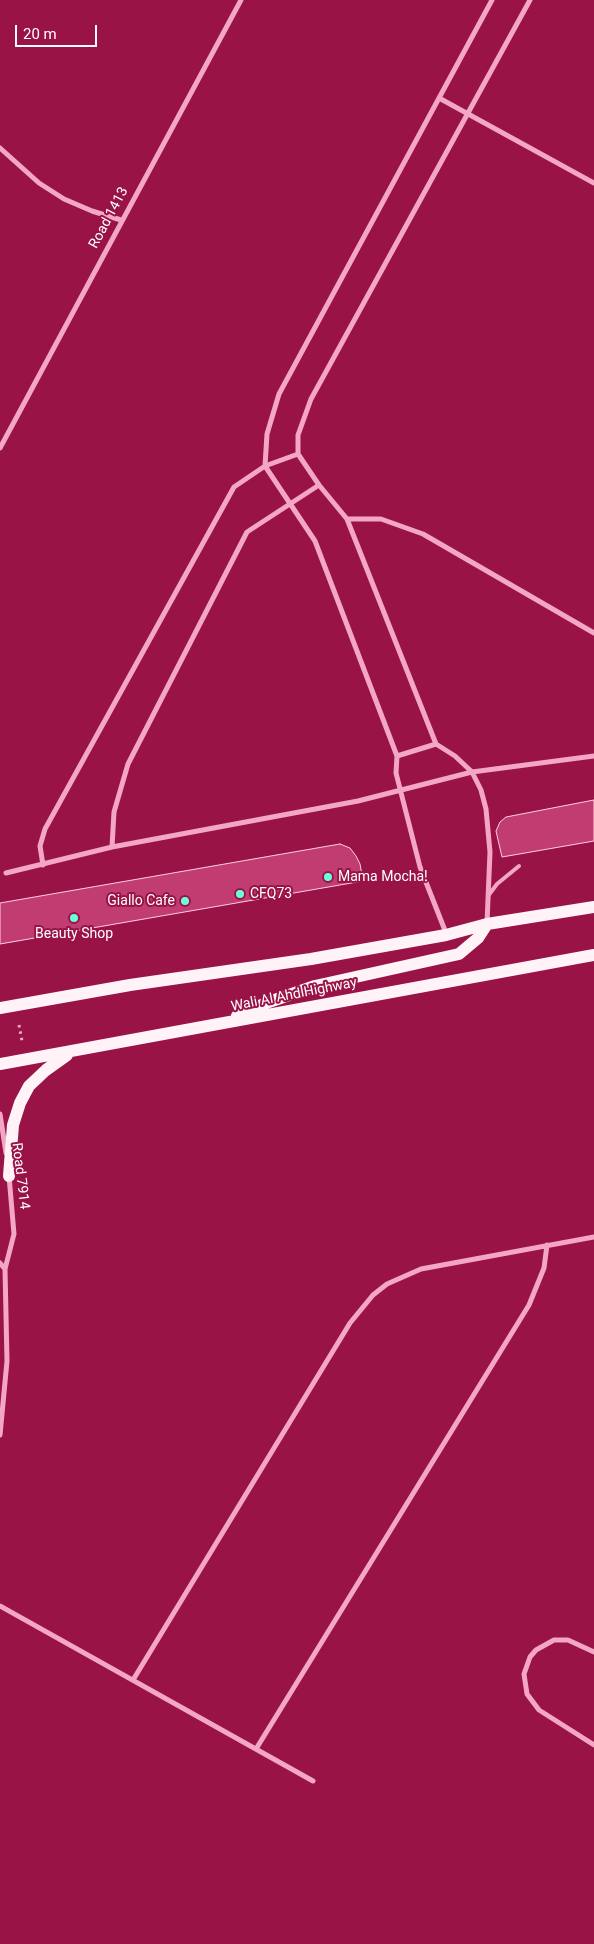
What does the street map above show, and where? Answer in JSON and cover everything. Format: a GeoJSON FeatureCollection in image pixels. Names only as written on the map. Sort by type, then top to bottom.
{"type":"FeatureCollection","features":[{"type":"Feature","properties":{"kind":"main road"},"geometry":{"type":"LineString","coordinates":[[0,1008],[130,985],[311,959],[446,935],[487,924],[594,907]]}},
{"type":"Feature","properties":{"kind":"main road"},"geometry":{"type":"LineString","coordinates":[[218,1024],[266,1003],[315,986],[459,954],[478,938],[487,924]]}},
{"type":"Feature","properties":{"kind":"main road","name":"Wali Al Ahd Highway"},"geometry":{"type":"LineString","coordinates":[[0,1064],[594,955]]}},
{"type":"Feature","properties":{"kind":"main road"},"geometry":{"type":"LineString","coordinates":[[9,1176],[13,1126],[20,1103],[35,1081],[71,1052]]}},
{"type":"Feature","properties":{"kind":"street","name":"Road 1413"},"geometry":{"type":"LineString","coordinates":[[0,448],[241,0]]}},
{"type":"Feature","properties":{"kind":"street"},"geometry":{"type":"LineString","coordinates":[[446,935],[420,867],[399,790],[396,773],[397,756],[315,541],[266,466],[267,434],[279,394],[492,0]]}},
{"type":"Feature","properties":{"kind":"street"},"geometry":{"type":"LineString","coordinates":[[487,924],[490,852],[486,809],[472,772],[455,756],[436,744],[347,519],[319,485],[298,454],[298,435],[311,399],[530,0]]}},
{"type":"Feature","properties":{"kind":"street"},"geometry":{"type":"LineString","coordinates":[[439,98],[594,182]]}},
{"type":"Feature","properties":{"kind":"street"},"geometry":{"type":"LineString","coordinates":[[0,148],[39,182],[64,199],[92,212],[121,220]]}},
{"type":"Feature","properties":{"kind":"street"},"geometry":{"type":"LineString","coordinates":[[43,865],[40,846],[45,829],[234,487],[266,466],[298,454]]}},
{"type":"Feature","properties":{"kind":"street"},"geometry":{"type":"LineString","coordinates":[[112,847],[114,812],[128,764],[247,532],[319,485]]}},
{"type":"Feature","properties":{"kind":"street"},"geometry":{"type":"LineString","coordinates":[[347,519],[381,519],[422,534],[594,633]]}},
{"type":"Feature","properties":{"kind":"street"},"geometry":{"type":"LineString","coordinates":[[397,756],[436,744]]}},
{"type":"Feature","properties":{"kind":"street"},"geometry":{"type":"LineString","coordinates":[[6,873],[112,847],[358,801],[472,772],[594,756]]}},
{"type":"Feature","properties":{"kind":"street","name":"Road 7914"},"geometry":{"type":"LineString","coordinates":[[0,1114],[9,1176],[14,1234],[5,1269],[7,1361],[0,1434]]}},
{"type":"Feature","properties":{"kind":"street"},"geometry":{"type":"LineString","coordinates":[[133,1680],[360,1308],[388,1284],[421,1269],[594,1237]]}},
{"type":"Feature","properties":{"kind":"street"},"geometry":{"type":"LineString","coordinates":[[256,1749],[526,1311],[544,1268],[547,1245]]}},
{"type":"Feature","properties":{"kind":"street"},"geometry":{"type":"LineString","coordinates":[[0,1263],[5,1269]]}},
{"type":"Feature","properties":{"kind":"street"},"geometry":{"type":"LineString","coordinates":[[0,1606],[313,1781]]}},
{"type":"Feature","properties":{"kind":"street"},"geometry":{"type":"LineString","coordinates":[[594,1652],[568,1640],[554,1640],[536,1650],[530,1657],[524,1674],[527,1694],[536,1706],[594,1745]]}},
{"type":"Feature","properties":{"kind":"lane"},"geometry":{"type":"LineString","coordinates":[[488,896],[497,884],[519,866]]}},
{"type":"Feature","properties":{"kind":"building"},"geometry":{"type":"Polygon","coordinates":[[[594,800],[594,841],[502,857],[496,831],[500,822],[506,817],[594,800]]]}},
{"type":"Feature","properties":{"kind":"building"},"geometry":{"type":"Polygon","coordinates":[[[340,844],[350,848],[356,856],[360,864],[363,881],[0,944],[0,903],[340,844]]]}},
{"type":"Feature","properties":{"kind":"place","name":"Mama Mocha!"},"geometry":{"type":"Point","coordinates":[328,877]}},
{"type":"Feature","properties":{"kind":"place","name":"CFQ73"},"geometry":{"type":"Point","coordinates":[240,894]}},
{"type":"Feature","properties":{"kind":"place","name":"Giallo Cafe"},"geometry":{"type":"Point","coordinates":[185,901]}},
{"type":"Feature","properties":{"kind":"place","name":"Beauty Shop"},"geometry":{"type":"Point","coordinates":[74,918]}}]}
